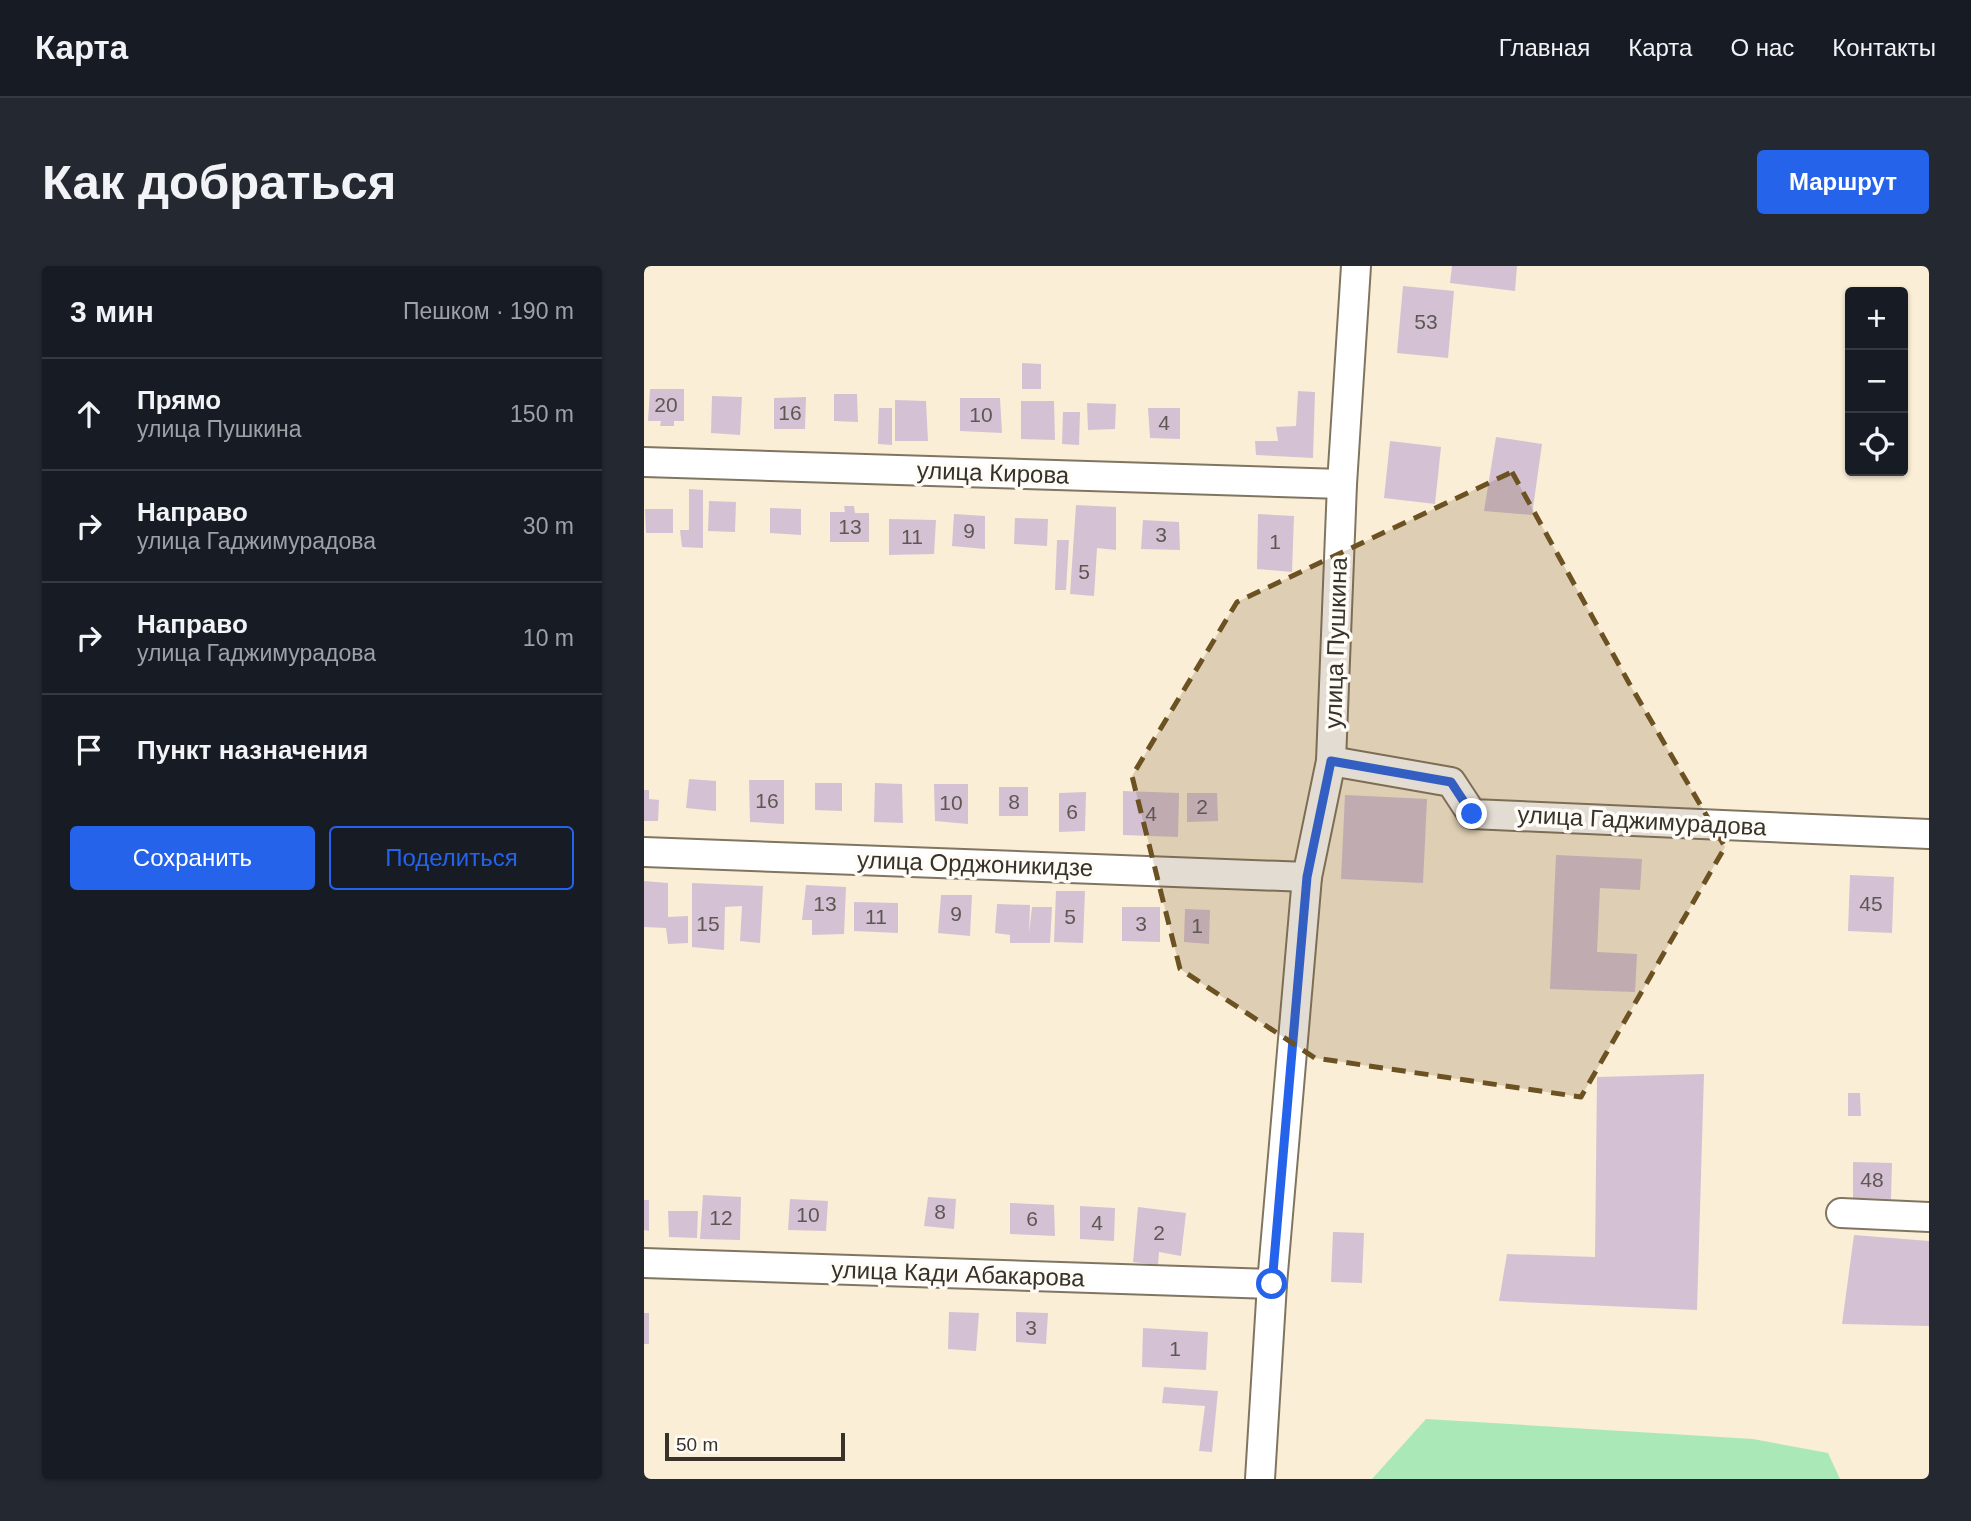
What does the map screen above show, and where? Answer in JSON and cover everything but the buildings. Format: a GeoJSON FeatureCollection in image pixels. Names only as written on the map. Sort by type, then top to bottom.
{"type":"FeatureCollection","features":[{"type":"Feature","properties":{"kind":"street","name":"улица Пушкина"},"geometry":{"type":"LineString","coordinates":[[1260,1479],[1272,1284],[1307,877],[1331,761],[1342,484],[1356,266]]}},
{"type":"Feature","properties":{"kind":"street","name":"улица Кирова"},"geometry":{"type":"LineString","coordinates":[[644,462],[1342,484]]}},
{"type":"Feature","properties":{"kind":"street","name":"улица Гаджимурадова"},"geometry":{"type":"LineString","coordinates":[[1331,761],[1451,782],[1472,814],[1929,834]]}},
{"type":"Feature","properties":{"kind":"street","name":"улица Орджоникидзе"},"geometry":{"type":"LineString","coordinates":[[644,852],[1307,877]]}},
{"type":"Feature","properties":{"kind":"street"},"geometry":{"type":"LineString","coordinates":[[1841,1213],[1929,1217]]}},
{"type":"Feature","properties":{"kind":"street","name":"улица Кади Абакарова"},"geometry":{"type":"LineString","coordinates":[[644,1263],[1272,1284]]}},
{"type":"Feature","properties":{"kind":"highlighted area"},"geometry":{"type":"Polygon","coordinates":[[[1512,472],[1629,683],[1725,847],[1581,1097],[1315,1058],[1180,969],[1132,776],[1237,602],[1512,472]]]}},
{"type":"Feature","properties":{"kind":"green space"},"geometry":{"type":"Polygon","coordinates":[[[1426,1419],[1753,1439],[1828,1453],[1840,1479],[1372,1479],[1426,1419]]]}},
{"type":"Feature","properties":{"kind":"route"},"geometry":{"type":"LineString","coordinates":[[1272,1284],[1307,877],[1331,761],[1451,782],[1472,814]]}}]}
